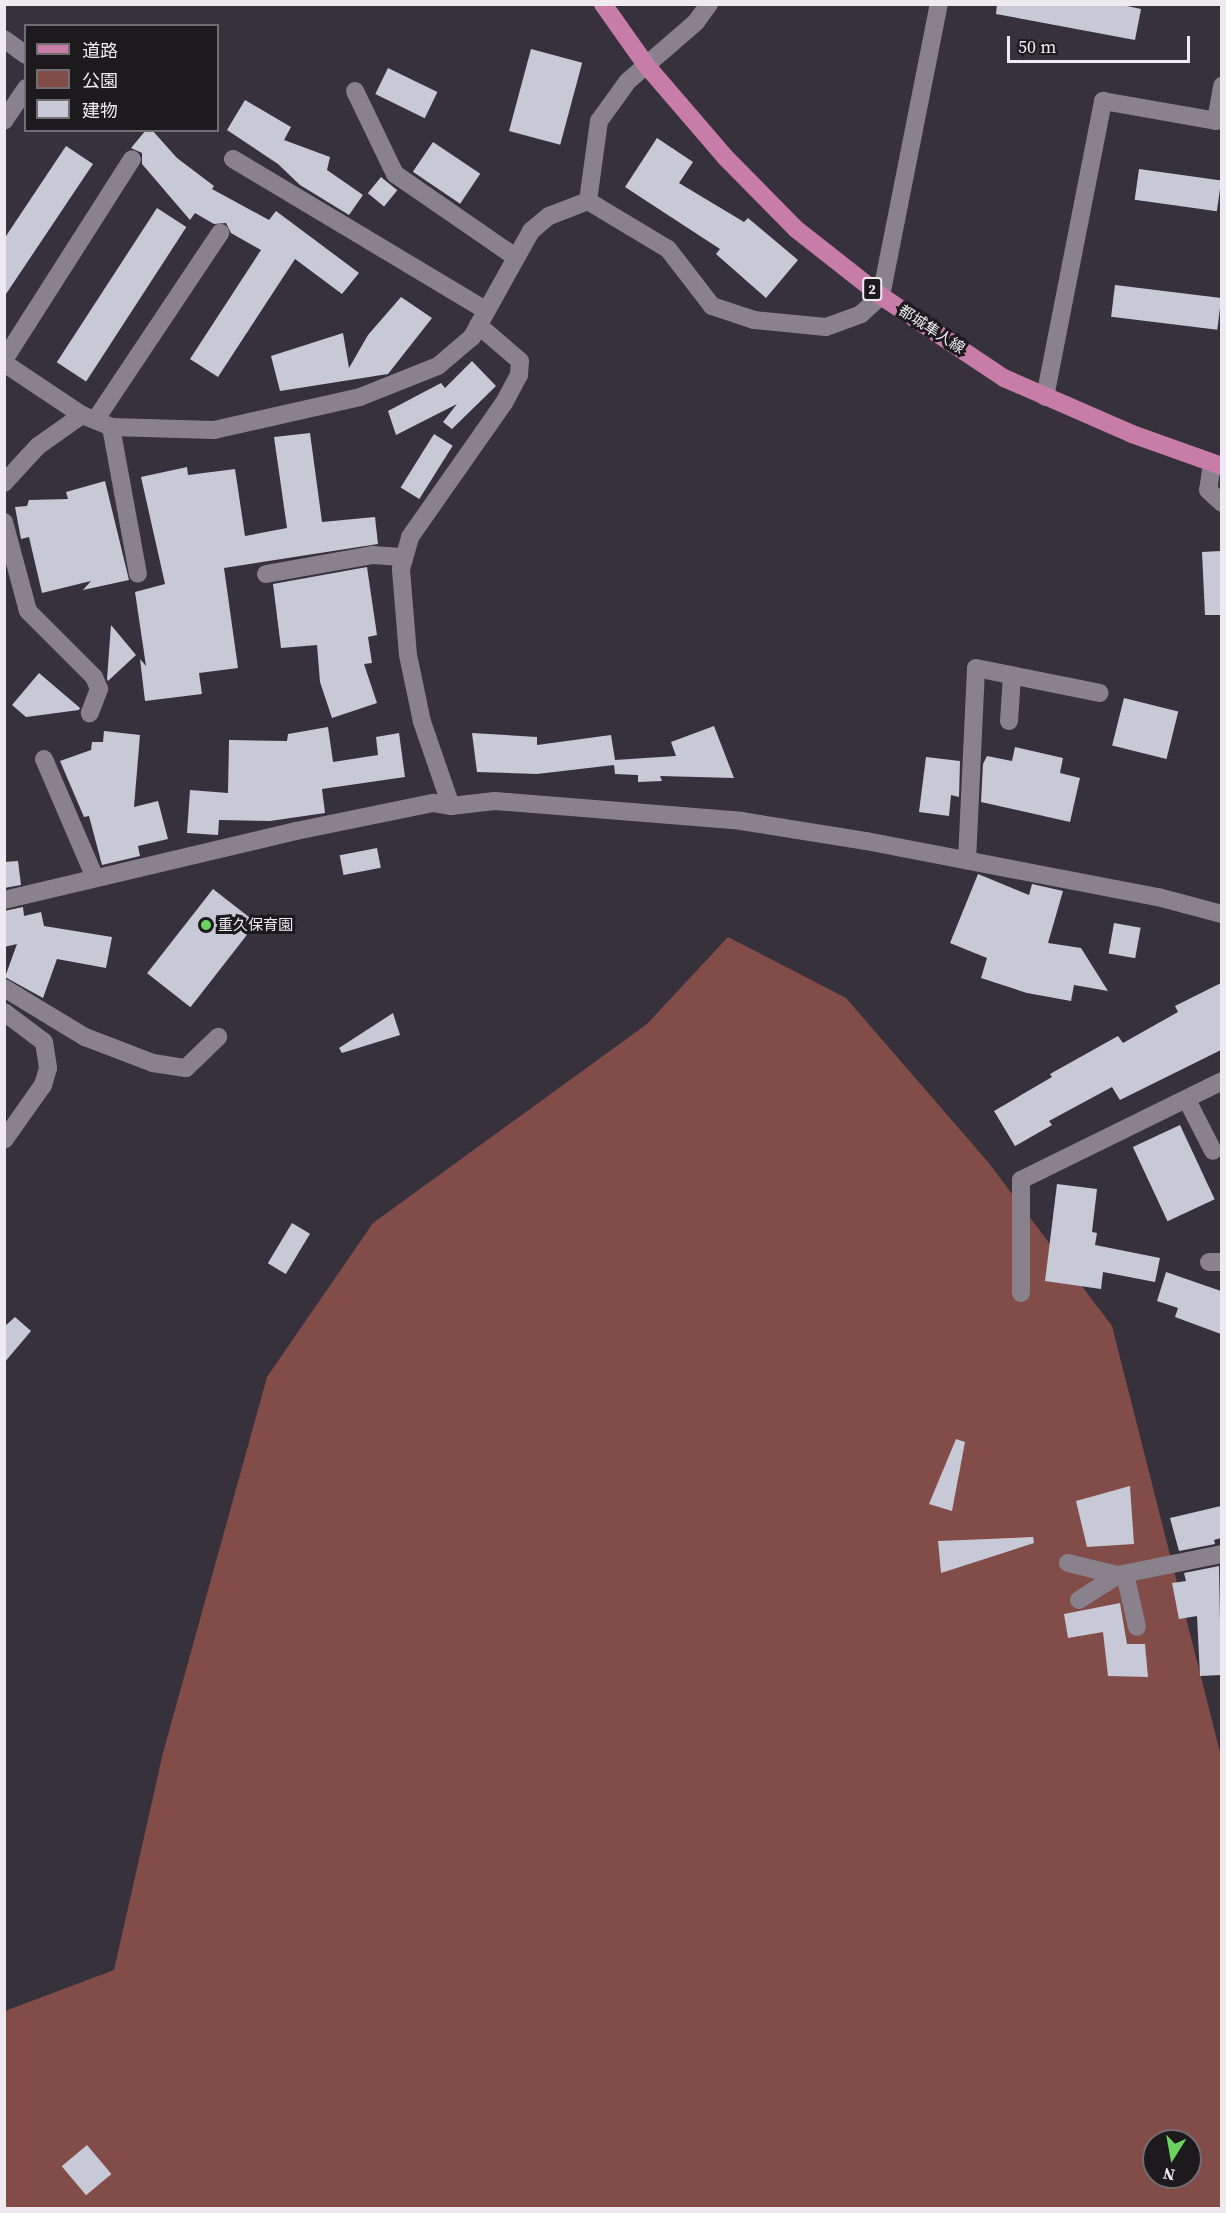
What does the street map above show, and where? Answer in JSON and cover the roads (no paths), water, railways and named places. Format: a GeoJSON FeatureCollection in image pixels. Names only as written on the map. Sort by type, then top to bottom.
{"type":"FeatureCollection","features":[{"type":"Feature","properties":{"kind":"main road","name":"都城隼人線"},"geometry":{"type":"LineString","coordinates":[[603,4],[646,65],[726,158],[796,228],[881,296],[1004,378],[1045,397],[1217,464]]}},
{"type":"Feature","properties":{"kind":"street"},"geometry":{"type":"LineString","coordinates":[[588,201],[599,121],[628,81],[696,22],[709,4]]}},
{"type":"Feature","properties":{"kind":"street"},"geometry":{"type":"LineString","coordinates":[[588,201],[668,249],[712,306],[744,316],[826,327],[861,314],[881,296],[939,4]]}},
{"type":"Feature","properties":{"kind":"street"},"geometry":{"type":"LineString","coordinates":[[4,39],[24,54]]}},
{"type":"Feature","properties":{"kind":"street"},"geometry":{"type":"LineString","coordinates":[[1045,397],[1103,100],[1216,121],[1221,86]]}},
{"type":"Feature","properties":{"kind":"street"},"geometry":{"type":"LineString","coordinates":[[4,121],[24,91]]}},
{"type":"Feature","properties":{"kind":"street"},"geometry":{"type":"LineString","coordinates":[[355,91],[395,174],[514,256]]}},
{"type":"Feature","properties":{"kind":"street"},"geometry":{"type":"LineString","coordinates":[[132,159],[4,362],[96,420],[214,430],[360,397],[438,366],[472,337],[514,256],[531,231],[549,216],[588,201]]}},
{"type":"Feature","properties":{"kind":"street"},"geometry":{"type":"LineString","coordinates":[[233,159],[481,317],[520,361],[519,375],[504,403],[410,537],[401,557],[408,655],[423,722],[452,806]]}},
{"type":"Feature","properties":{"kind":"street"},"geometry":{"type":"LineString","coordinates":[[4,483],[38,447],[96,420],[220,232]]}},
{"type":"Feature","properties":{"kind":"street"},"geometry":{"type":"LineString","coordinates":[[96,420],[138,574]]}},
{"type":"Feature","properties":{"kind":"street"},"geometry":{"type":"LineString","coordinates":[[1217,464],[1208,490],[1221,503]]}},
{"type":"Feature","properties":{"kind":"street"},"geometry":{"type":"LineString","coordinates":[[4,522],[27,611],[94,676],[99,690],[90,713]]}},
{"type":"Feature","properties":{"kind":"street"},"geometry":{"type":"LineString","coordinates":[[266,574],[373,555],[401,557]]}},
{"type":"Feature","properties":{"kind":"street"},"geometry":{"type":"LineString","coordinates":[[967,860],[976,668],[1100,693]]}},
{"type":"Feature","properties":{"kind":"street"},"geometry":{"type":"LineString","coordinates":[[1009,721],[1012,676]]}},
{"type":"Feature","properties":{"kind":"street"},"geometry":{"type":"LineString","coordinates":[[44,759],[94,878]]}},
{"type":"Feature","properties":{"kind":"street"},"geometry":{"type":"LineString","coordinates":[[4,900],[296,831],[433,803],[452,806],[506,802],[741,821],[967,860],[1158,897],[1221,914]]}},
{"type":"Feature","properties":{"kind":"street"},"geometry":{"type":"LineString","coordinates":[[4,988],[86,1037],[153,1064],[186,1068],[218,1037]]}},
{"type":"Feature","properties":{"kind":"street"},"geometry":{"type":"LineString","coordinates":[[4,1012],[44,1042],[48,1068],[43,1085],[4,1140]]}},
{"type":"Feature","properties":{"kind":"street"},"geometry":{"type":"LineString","coordinates":[[1021,1293],[1021,1180],[1187,1100],[1221,1081]]}},
{"type":"Feature","properties":{"kind":"street"},"geometry":{"type":"LineString","coordinates":[[1187,1100],[1213,1151]]}},
{"type":"Feature","properties":{"kind":"street"},"geometry":{"type":"LineString","coordinates":[[1079,1600],[1122,1575],[1221,1554]]}},
{"type":"Feature","properties":{"kind":"street"},"geometry":{"type":"LineString","coordinates":[[1068,1563],[1122,1575]]}},
{"type":"Feature","properties":{"kind":"street"},"geometry":{"type":"LineString","coordinates":[[1122,1575],[1137,1627]]}},
{"type":"Feature","properties":{"kind":"place","name":"重久保育園"},"geometry":{"type":"Point","coordinates":[206,925]}}]}
